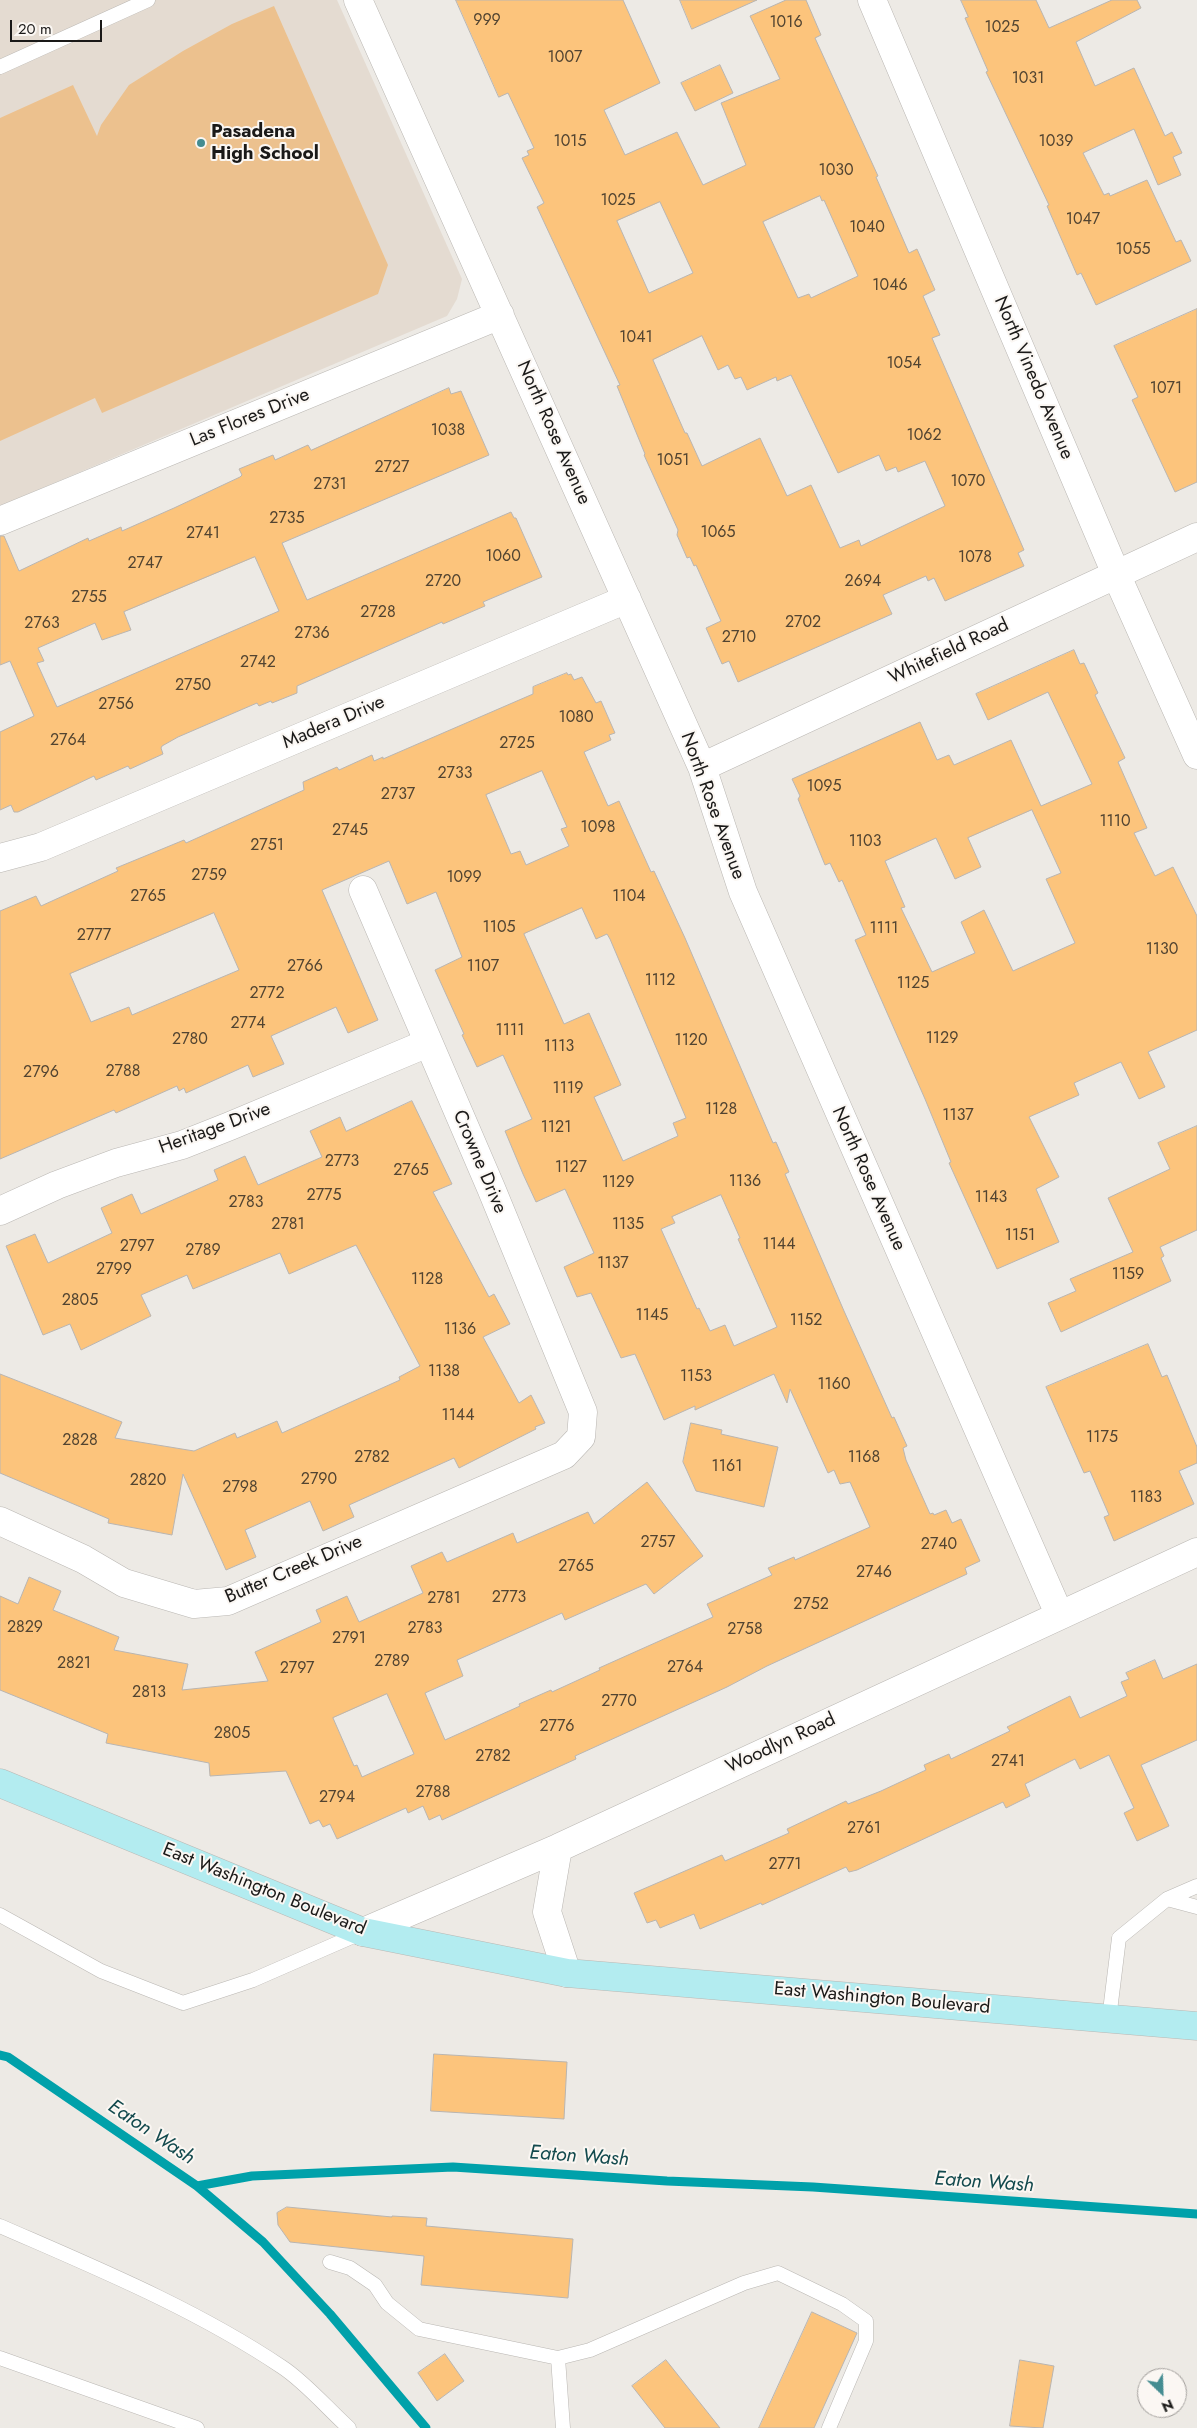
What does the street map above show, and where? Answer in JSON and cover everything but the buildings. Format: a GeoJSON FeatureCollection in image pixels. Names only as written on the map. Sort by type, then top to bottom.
{"type":"FeatureCollection","features":[{"type":"Feature","properties":{"kind":"main road","name":"East Washington Boulevard"},"geometry":{"type":"LineString","coordinates":[[0,1783],[363,1932],[567,1972],[1197,2026]]}},
{"type":"Feature","properties":{"kind":"street","name":"North Rose Avenue"},"geometry":{"type":"LineString","coordinates":[[358,0],[702,767],[743,892],[1060,1614]]}},
{"type":"Feature","properties":{"kind":"street","name":"North Vinedo Avenue"},"geometry":{"type":"LineString","coordinates":[[872,0],[1116,574],[1197,755]]}},
{"type":"Feature","properties":{"kind":"street","name":"Las Flores Drive"},"geometry":{"type":"LineString","coordinates":[[0,521],[500,315]]}},
{"type":"Feature","properties":{"kind":"street","name":"Whitefield Road"},"geometry":{"type":"LineString","coordinates":[[702,767],[1197,537]]}},
{"type":"Feature","properties":{"kind":"street","name":"Madera Drive"},"geometry":{"type":"LineString","coordinates":[[0,858],[41,848],[627,599]]}},
{"type":"Feature","properties":{"kind":"street","name":"Crowne Drive"},"geometry":{"type":"LineString","coordinates":[[363,890],[387,941],[583,1412],[581,1437]]}},
{"type":"Feature","properties":{"kind":"street","name":"Heritage Drive"},"geometry":{"type":"LineString","coordinates":[[0,1211],[108,1166],[182,1145],[428,1043]]}},
{"type":"Feature","properties":{"kind":"street","name":"Butter Creek Drive"},"geometry":{"type":"LineString","coordinates":[[0,1521],[84,1559],[124,1583],[194,1604],[228,1601],[564,1455],[581,1437]]}},
{"type":"Feature","properties":{"kind":"street","name":"Woodlyn Road"},"geometry":{"type":"LineString","coordinates":[[363,1932],[558,1848],[1197,1552]]}},
{"type":"Feature","properties":{"kind":"street"},"geometry":{"type":"LineString","coordinates":[[558,1848],[547,1912],[567,1972]]}},
{"type":"Feature","properties":{"kind":"lane"},"geometry":{"type":"LineString","coordinates":[[0,67],[148,0]]}},
{"type":"Feature","properties":{"kind":"lane"},"geometry":{"type":"LineString","coordinates":[[1109,2018],[1119,1938],[1167,1900],[1197,1886]]}},
{"type":"Feature","properties":{"kind":"lane"},"geometry":{"type":"LineString","coordinates":[[1167,1900],[1197,1907]]}},
{"type":"Feature","properties":{"kind":"lane"},"geometry":{"type":"LineString","coordinates":[[0,1915],[101,1972],[183,2003],[253,1980],[363,1932]]}},
{"type":"Feature","properties":{"kind":"lane"},"geometry":{"type":"LineString","coordinates":[[0,2226],[133,2284],[211,2325],[283,2368],[349,2428]]}},
{"type":"Feature","properties":{"kind":"lane"},"geometry":{"type":"LineString","coordinates":[[330,2262],[350,2268],[375,2285],[387,2303],[420,2329],[558,2358],[590,2350],[744,2283],[778,2273],[842,2304],[866,2321],[866,2341],[829,2428]]}},
{"type":"Feature","properties":{"kind":"lane"},"geometry":{"type":"LineString","coordinates":[[0,2358],[197,2428]]}},
{"type":"Feature","properties":{"kind":"lane"},"geometry":{"type":"LineString","coordinates":[[558,2358],[563,2428]]}},
{"type":"Feature","properties":{"kind":"shaded area","name":"Pasadena High School"},"geometry":{"type":"Polygon","coordinates":[[[0,0],[337,0],[462,279],[457,299],[447,316],[0,506],[0,0]]]}},
{"type":"Feature","properties":{"kind":"shaded area","name":"Pasadena High School"},"geometry":{"type":"Polygon","coordinates":[[[274,6],[388,265],[378,294],[102,413],[95,398],[0,441],[0,118],[73,85],[97,136],[101,125],[129,85],[183,51],[232,24],[274,6]]]}},
{"type":"Feature","properties":{"kind":"waterway","name":"Eaton Wash"},"geometry":{"type":"LineString","coordinates":[[0,2055],[8,2057],[197,2186],[252,2176],[453,2167],[667,2181],[813,2187],[1197,2214]]}},
{"type":"Feature","properties":{"kind":"waterway"},"geometry":{"type":"LineString","coordinates":[[197,2186],[263,2242],[330,2314],[426,2428]]}},
{"type":"Feature","properties":{"kind":"place","name":"Pasadena High School"},"geometry":{"type":"Point","coordinates":[201,143]}}]}
